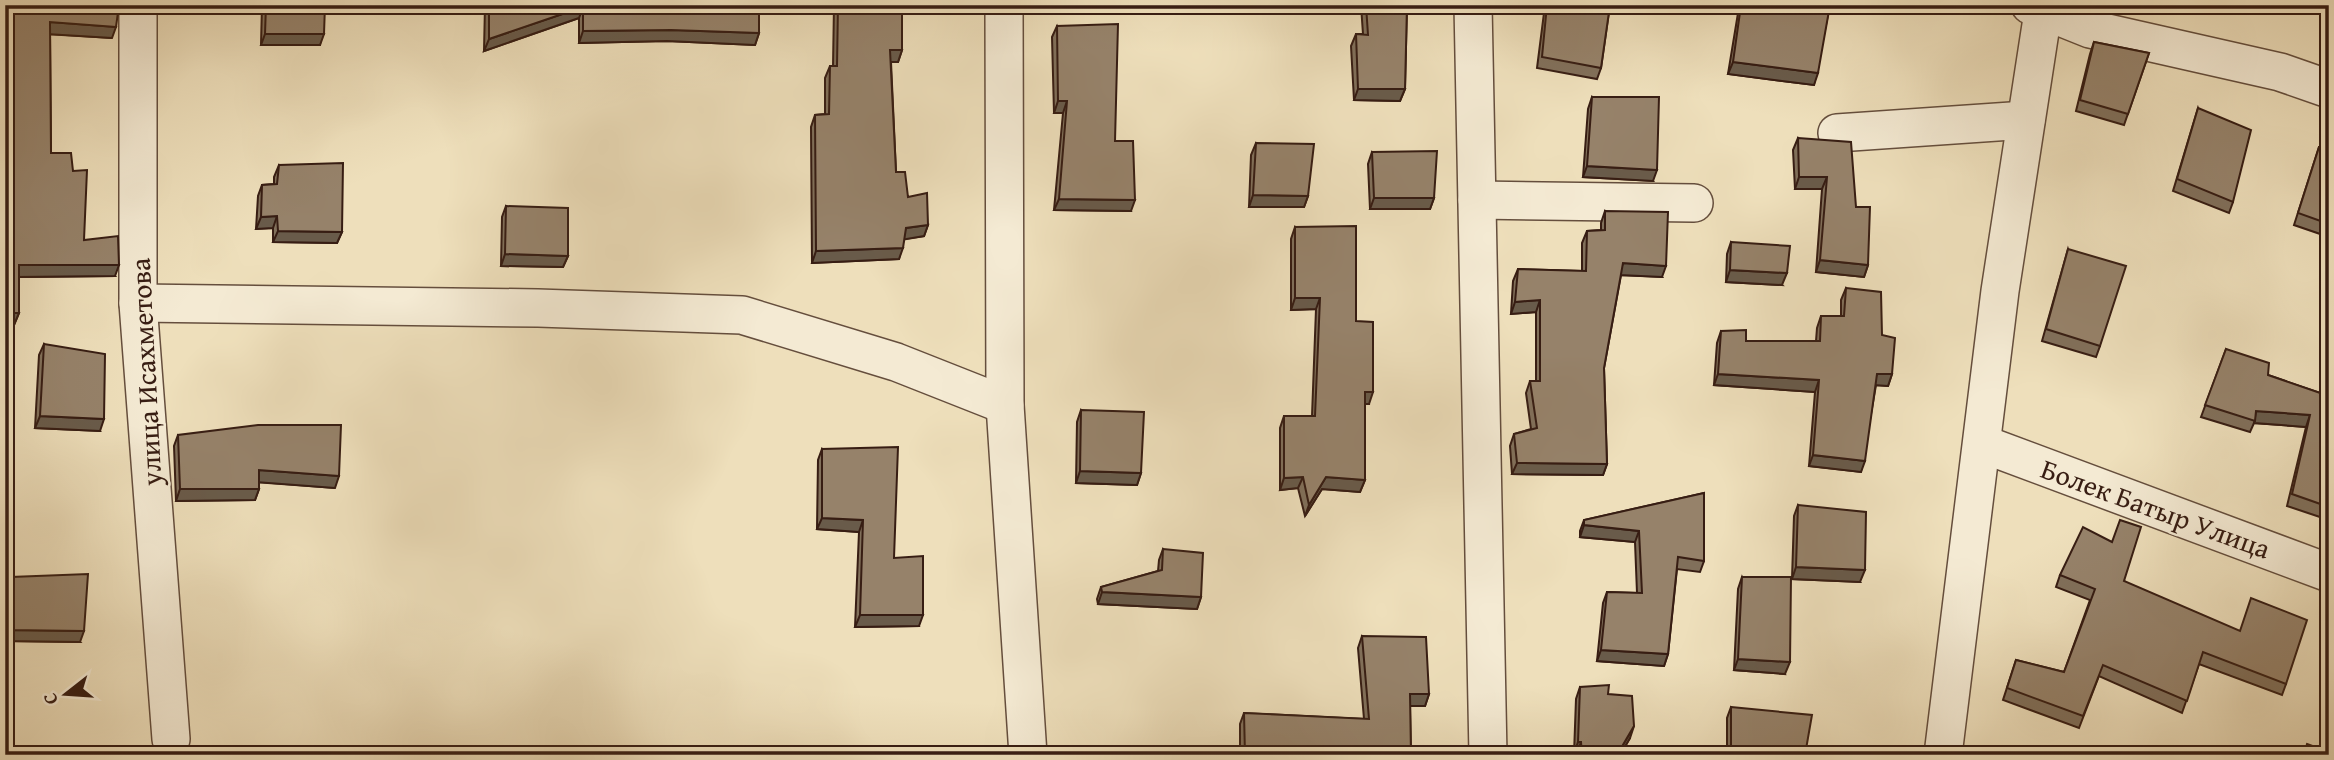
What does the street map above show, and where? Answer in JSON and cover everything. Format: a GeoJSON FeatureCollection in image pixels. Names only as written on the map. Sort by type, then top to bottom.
{"type":"FeatureCollection","features":[{"type":"Feature","properties":{"kind":"street","name":"улица Исахметова"},"geometry":{"type":"LineString","coordinates":[[138,5],[138,303],[171,739]]}},
{"type":"Feature","properties":{"kind":"street"},"geometry":{"type":"LineString","coordinates":[[1004,5],[1004,405],[1028,755]]}},
{"type":"Feature","properties":{"kind":"street"},"geometry":{"type":"LineString","coordinates":[[1473,5],[1488,755]]}},
{"type":"Feature","properties":{"kind":"street"},"geometry":{"type":"LineString","coordinates":[[1943,755],[2000,291],[2026,120],[2036,9],[2090,29],[2280,72],[2329,89]]}},
{"type":"Feature","properties":{"kind":"street"},"geometry":{"type":"LineString","coordinates":[[1836,133],[2026,120]]}},
{"type":"Feature","properties":{"kind":"street"},"geometry":{"type":"LineString","coordinates":[[1477,200],[1694,203]]}},
{"type":"Feature","properties":{"kind":"street"},"geometry":{"type":"LineString","coordinates":[[138,303],[538,307],[742,315],[896,362],[1004,405]]}},
{"type":"Feature","properties":{"kind":"street","name":"Болек Батыр Улица"},"geometry":{"type":"LineString","coordinates":[[1983,444],[2329,573]]}},
{"type":"Feature","properties":{"kind":"building"},"geometry":{"type":"Polygon","coordinates":[[[5,5],[119,5],[116,27],[50,22],[51,153],[71,153],[73,171],[87,170],[84,240],[118,236],[119,265],[19,265],[19,313],[5,313],[5,163],[9,114],[5,114],[5,5]]]}},
{"type":"Feature","properties":{"kind":"building"},"geometry":{"type":"Polygon","coordinates":[[[266,5],[325,5],[324,34],[265,34],[266,5]]]}},
{"type":"Feature","properties":{"kind":"building"},"geometry":{"type":"Polygon","coordinates":[[[489,5],[759,5],[759,33],[583,31],[583,7],[489,39],[489,5]]]}},
{"type":"Feature","properties":{"kind":"building"},"geometry":{"type":"Polygon","coordinates":[[[838,5],[902,5],[902,50],[890,50],[896,172],[905,172],[908,197],[927,193],[928,225],[906,228],[903,248],[816,251],[815,115],[829,114],[830,66],[837,66],[838,5]]]}},
{"type":"Feature","properties":{"kind":"building"},"geometry":{"type":"Polygon","coordinates":[[[1366,5],[1407,5],[1405,89],[1358,89],[1356,34],[1368,35],[1366,5]]]}},
{"type":"Feature","properties":{"kind":"building"},"geometry":{"type":"Polygon","coordinates":[[[1547,5],[1610,5],[1601,68],[1542,57],[1547,5]]]}},
{"type":"Feature","properties":{"kind":"building"},"geometry":{"type":"Polygon","coordinates":[[[1741,5],[1830,5],[1818,73],[1733,62],[1741,5]]]}},
{"type":"Feature","properties":{"kind":"building"},"geometry":{"type":"Polygon","coordinates":[[[1118,24],[1115,141],[1133,141],[1135,200],[1059,199],[1067,101],[1058,101],[1057,26],[1118,24]]]}},
{"type":"Feature","properties":{"kind":"building"},"geometry":{"type":"Polygon","coordinates":[[[2094,42],[2149,53],[2128,114],[2080,100],[2094,42]]]}},
{"type":"Feature","properties":{"kind":"building"},"geometry":{"type":"Polygon","coordinates":[[[1592,97],[1659,97],[1657,170],[1587,166],[1592,97]]]}},
{"type":"Feature","properties":{"kind":"building"},"geometry":{"type":"Polygon","coordinates":[[[2198,108],[2251,130],[2233,202],[2177,179],[2198,108]]]}},
{"type":"Feature","properties":{"kind":"building"},"geometry":{"type":"Polygon","coordinates":[[[1798,138],[1851,142],[1856,207],[1870,207],[1868,265],[1820,260],[1827,177],[1799,177],[1798,138]]]}},
{"type":"Feature","properties":{"kind":"building"},"geometry":{"type":"Polygon","coordinates":[[[1256,143],[1314,144],[1308,196],[1253,195],[1256,143]]]}},
{"type":"Feature","properties":{"kind":"building"},"geometry":{"type":"Polygon","coordinates":[[[2319,147],[2329,147],[2329,224],[2298,213],[2319,147]]]}},
{"type":"Feature","properties":{"kind":"building"},"geometry":{"type":"Polygon","coordinates":[[[1437,151],[1434,198],[1374,198],[1372,152],[1437,151]]]}},
{"type":"Feature","properties":{"kind":"building"},"geometry":{"type":"Polygon","coordinates":[[[343,163],[342,232],[278,231],[277,216],[261,217],[262,185],[277,184],[279,165],[343,163]]]}},
{"type":"Feature","properties":{"kind":"building"},"geometry":{"type":"Polygon","coordinates":[[[506,206],[568,208],[568,256],[505,254],[506,206]]]}},
{"type":"Feature","properties":{"kind":"building"},"geometry":{"type":"Polygon","coordinates":[[[1605,211],[1668,212],[1666,266],[1623,263],[1604,368],[1607,464],[1517,463],[1514,434],[1537,428],[1530,381],[1540,381],[1540,300],[1515,302],[1518,269],[1586,271],[1587,231],[1605,230],[1605,211]]]}},
{"type":"Feature","properties":{"kind":"building"},"geometry":{"type":"Polygon","coordinates":[[[1356,226],[1356,321],[1373,322],[1373,392],[1365,392],[1365,480],[1326,477],[1309,505],[1303,477],[1284,478],[1284,416],[1315,416],[1320,298],[1295,298],[1295,227],[1356,226]]]}},
{"type":"Feature","properties":{"kind":"building"},"geometry":{"type":"Polygon","coordinates":[[[1731,242],[1790,246],[1787,273],[1730,270],[1731,242]]]}},
{"type":"Feature","properties":{"kind":"building"},"geometry":{"type":"Polygon","coordinates":[[[2068,249],[2126,266],[2100,346],[2046,329],[2068,249]]]}},
{"type":"Feature","properties":{"kind":"building"},"geometry":{"type":"Polygon","coordinates":[[[1846,288],[1881,292],[1882,335],[1895,338],[1892,374],[1877,374],[1865,461],[1813,455],[1819,380],[1718,374],[1721,331],[1746,330],[1746,341],[1820,341],[1821,316],[1844,316],[1846,288]]]}},
{"type":"Feature","properties":{"kind":"building"},"geometry":{"type":"Polygon","coordinates":[[[44,344],[105,354],[104,419],[40,416],[44,344]]]}},
{"type":"Feature","properties":{"kind":"building"},"geometry":{"type":"Polygon","coordinates":[[[2226,349],[2269,363],[2268,375],[2329,396],[2329,507],[2292,494],[2310,415],[2256,411],[2255,421],[2205,405],[2226,349]]]}},
{"type":"Feature","properties":{"kind":"building"},"geometry":{"type":"Polygon","coordinates":[[[1081,410],[1144,412],[1141,473],[1080,471],[1081,410]]]}},
{"type":"Feature","properties":{"kind":"building"},"geometry":{"type":"Polygon","coordinates":[[[258,425],[341,425],[339,476],[259,470],[259,489],[180,489],[178,435],[258,425]]]}},
{"type":"Feature","properties":{"kind":"building"},"geometry":{"type":"Polygon","coordinates":[[[898,447],[894,558],[923,556],[923,615],[860,615],[863,520],[822,518],[822,449],[898,447]]]}},
{"type":"Feature","properties":{"kind":"building"},"geometry":{"type":"Polygon","coordinates":[[[1704,493],[1704,561],[1678,557],[1668,654],[1601,650],[1607,592],[1642,593],[1639,531],[1584,525],[1584,520],[1704,493]]]}},
{"type":"Feature","properties":{"kind":"building"},"geometry":{"type":"Polygon","coordinates":[[[1798,505],[1866,512],[1865,570],[1796,567],[1798,505]]]}},
{"type":"Feature","properties":{"kind":"building"},"geometry":{"type":"Polygon","coordinates":[[[2120,520],[2141,527],[2124,581],[2240,631],[2251,598],[2307,620],[2286,684],[2203,652],[2187,701],[2103,665],[2083,716],[2007,688],[2016,660],[2064,672],[2095,589],[2060,575],[2083,527],[2112,542],[2120,520]]]}},
{"type":"Feature","properties":{"kind":"building"},"geometry":{"type":"Polygon","coordinates":[[[1163,549],[1203,553],[1201,597],[1102,592],[1101,587],[1162,570],[1163,549]]]}},
{"type":"Feature","properties":{"kind":"building"},"geometry":{"type":"Polygon","coordinates":[[[88,574],[84,631],[9,630],[11,577],[88,574]]]}},
{"type":"Feature","properties":{"kind":"building"},"geometry":{"type":"Polygon","coordinates":[[[1742,577],[1791,577],[1790,662],[1738,659],[1742,577]]]}},
{"type":"Feature","properties":{"kind":"building"},"geometry":{"type":"Polygon","coordinates":[[[1362,636],[1426,637],[1429,694],[1410,694],[1411,755],[1245,755],[1244,713],[1369,719],[1362,636]]]}},
{"type":"Feature","properties":{"kind":"building"},"geometry":{"type":"Polygon","coordinates":[[[1609,685],[1608,694],[1632,696],[1634,726],[1617,755],[1582,755],[1581,742],[1578,742],[1580,687],[1609,685]]]}},
{"type":"Feature","properties":{"kind":"building"},"geometry":{"type":"Polygon","coordinates":[[[1731,707],[1812,715],[1805,755],[1731,755],[1731,707]]]}},
{"type":"Feature","properties":{"kind":"building"},"geometry":{"type":"Polygon","coordinates":[[[2307,744],[2329,752],[2329,755],[2304,755],[2307,744]]]}}]}
